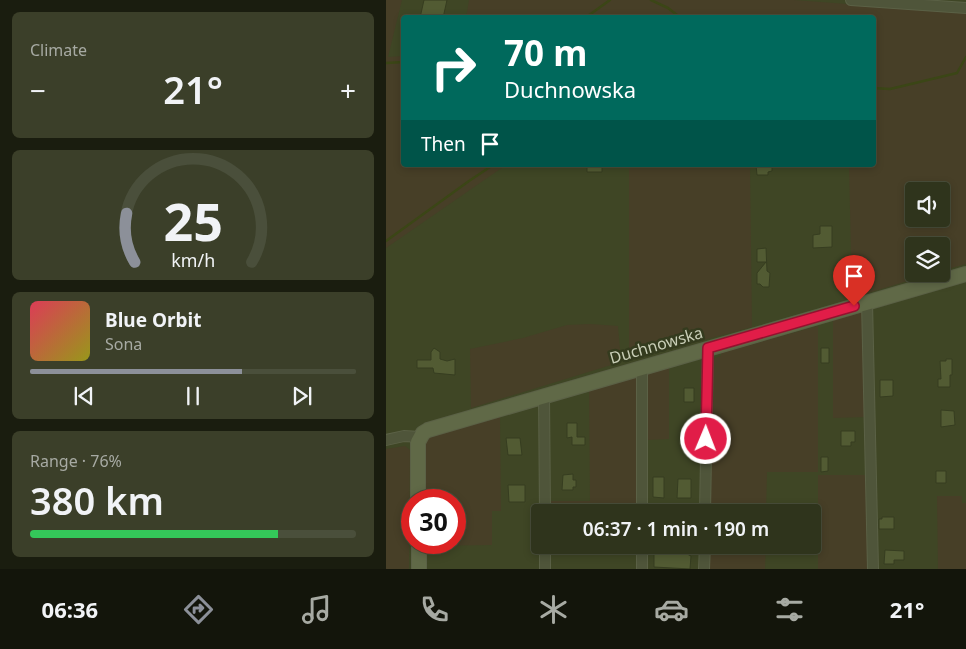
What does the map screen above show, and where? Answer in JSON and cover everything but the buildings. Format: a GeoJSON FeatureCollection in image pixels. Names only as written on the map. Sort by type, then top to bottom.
{"type":"FeatureCollection","features":[{"type":"Feature","properties":{"kind":"street"},"geometry":{"type":"LineString","coordinates":[[852,0],[966,8]]}},
{"type":"Feature","properties":{"kind":"street","name":"Duchnowska"},"geometry":{"type":"LineString","coordinates":[[420,437],[428,430],[966,274]]}},
{"type":"Feature","properties":{"kind":"street"},"geometry":{"type":"LineString","coordinates":[[867,302],[873,569]]}},
{"type":"Feature","properties":{"kind":"street"},"geometry":{"type":"LineString","coordinates":[[705,504],[708,348]]}},
{"type":"Feature","properties":{"kind":"street"},"geometry":{"type":"LineString","coordinates":[[642,367],[642,504]]}},
{"type":"Feature","properties":{"kind":"street"},"geometry":{"type":"LineString","coordinates":[[544,396],[545,504]]}},
{"type":"Feature","properties":{"kind":"street"},"geometry":{"type":"LineString","coordinates":[[386,440],[404,436],[420,437],[418,442],[418,489]]}},
{"type":"Feature","properties":{"kind":"street"},"geometry":{"type":"LineString","coordinates":[[418,554],[419,569]]}},
{"type":"Feature","properties":{"kind":"street"},"geometry":{"type":"LineString","coordinates":[[545,554],[545,569]]}},
{"type":"Feature","properties":{"kind":"street"},"geometry":{"type":"LineString","coordinates":[[642,554],[642,569]]}},
{"type":"Feature","properties":{"kind":"street"},"geometry":{"type":"LineString","coordinates":[[704,569],[705,554]]}},
{"type":"Feature","properties":{"kind":"shaded area"},"geometry":{"type":"Polygon","coordinates":[[[386,0],[402,0],[388,57],[401,56],[401,167],[503,167],[386,248],[386,0]]]}},
{"type":"Feature","properties":{"kind":"shaded area"},"geometry":{"type":"Polygon","coordinates":[[[469,0],[794,0],[966,13],[966,264],[950,268],[950,237],[905,237],[905,282],[852,298],[849,167],[876,167],[876,15],[466,15],[469,0]]]}},
{"type":"Feature","properties":{"kind":"shaded area"},"geometry":{"type":"Polygon","coordinates":[[[629,167],[750,167],[752,327],[629,360],[629,167]]]}},
{"type":"Feature","properties":{"kind":"shaded area"},"geometry":{"type":"Polygon","coordinates":[[[862,310],[866,417],[833,418],[833,320],[862,310]]]}},
{"type":"Feature","properties":{"kind":"shaded area"},"geometry":{"type":"Polygon","coordinates":[[[567,325],[618,326],[621,362],[471,408],[470,349],[523,338],[567,325]]]}},
{"type":"Feature","properties":{"kind":"shaded area"},"geometry":{"type":"Polygon","coordinates":[[[818,326],[818,472],[767,472],[766,504],[709,504],[712,359],[721,356],[721,353],[818,326]]]}},
{"type":"Feature","properties":{"kind":"shaded area"},"geometry":{"type":"Polygon","coordinates":[[[669,367],[669,439],[647,440],[646,373],[669,367]]]}},
{"type":"Feature","properties":{"kind":"shaded area"},"geometry":{"type":"Polygon","coordinates":[[[640,375],[640,504],[551,504],[551,501],[590,501],[589,390],[640,375]]]}},
{"type":"Feature","properties":{"kind":"shaded area"},"geometry":{"type":"Polygon","coordinates":[[[500,416],[501,511],[492,511],[492,545],[466,545],[466,489],[423,489],[423,443],[427,438],[500,416]]]}},
{"type":"Feature","properties":{"kind":"shaded area"},"geometry":{"type":"Polygon","coordinates":[[[405,446],[410,450],[410,489],[401,489],[401,554],[409,554],[409,569],[386,569],[386,449],[405,446]]]}},
{"type":"Feature","properties":{"kind":"shaded area"},"geometry":{"type":"Polygon","coordinates":[[[818,475],[867,475],[868,569],[818,569],[818,554],[821,554],[821,504],[818,504],[818,475]]]}},
{"type":"Feature","properties":{"kind":"shaded area"},"geometry":{"type":"Polygon","coordinates":[[[937,496],[962,496],[962,503],[966,503],[966,569],[938,569],[937,496]]]}},
{"type":"Feature","properties":{"kind":"shaded area"},"geometry":{"type":"Polygon","coordinates":[[[708,554],[766,554],[765,569],[708,569],[708,554]]]}},
{"type":"Feature","properties":{"kind":"waterway"},"geometry":{"type":"LineString","coordinates":[[589,15],[610,0]]}},
{"type":"Feature","properties":{"kind":"waterway"},"geometry":{"type":"LineString","coordinates":[[651,0],[668,8],[677,15]]}},
{"type":"Feature","properties":{"kind":"waterway"},"geometry":{"type":"LineString","coordinates":[[876,88],[890,89],[957,73],[966,57]]}},
{"type":"Feature","properties":{"kind":"waterway"},"geometry":{"type":"LineString","coordinates":[[386,63],[401,62]]}},
{"type":"Feature","properties":{"kind":"waterway"},"geometry":{"type":"LineString","coordinates":[[386,241],[490,167]]}},
{"type":"Feature","properties":{"kind":"route"},"geometry":{"type":"LineString","coordinates":[[706,439],[708,348],[854,306]]}}]}
